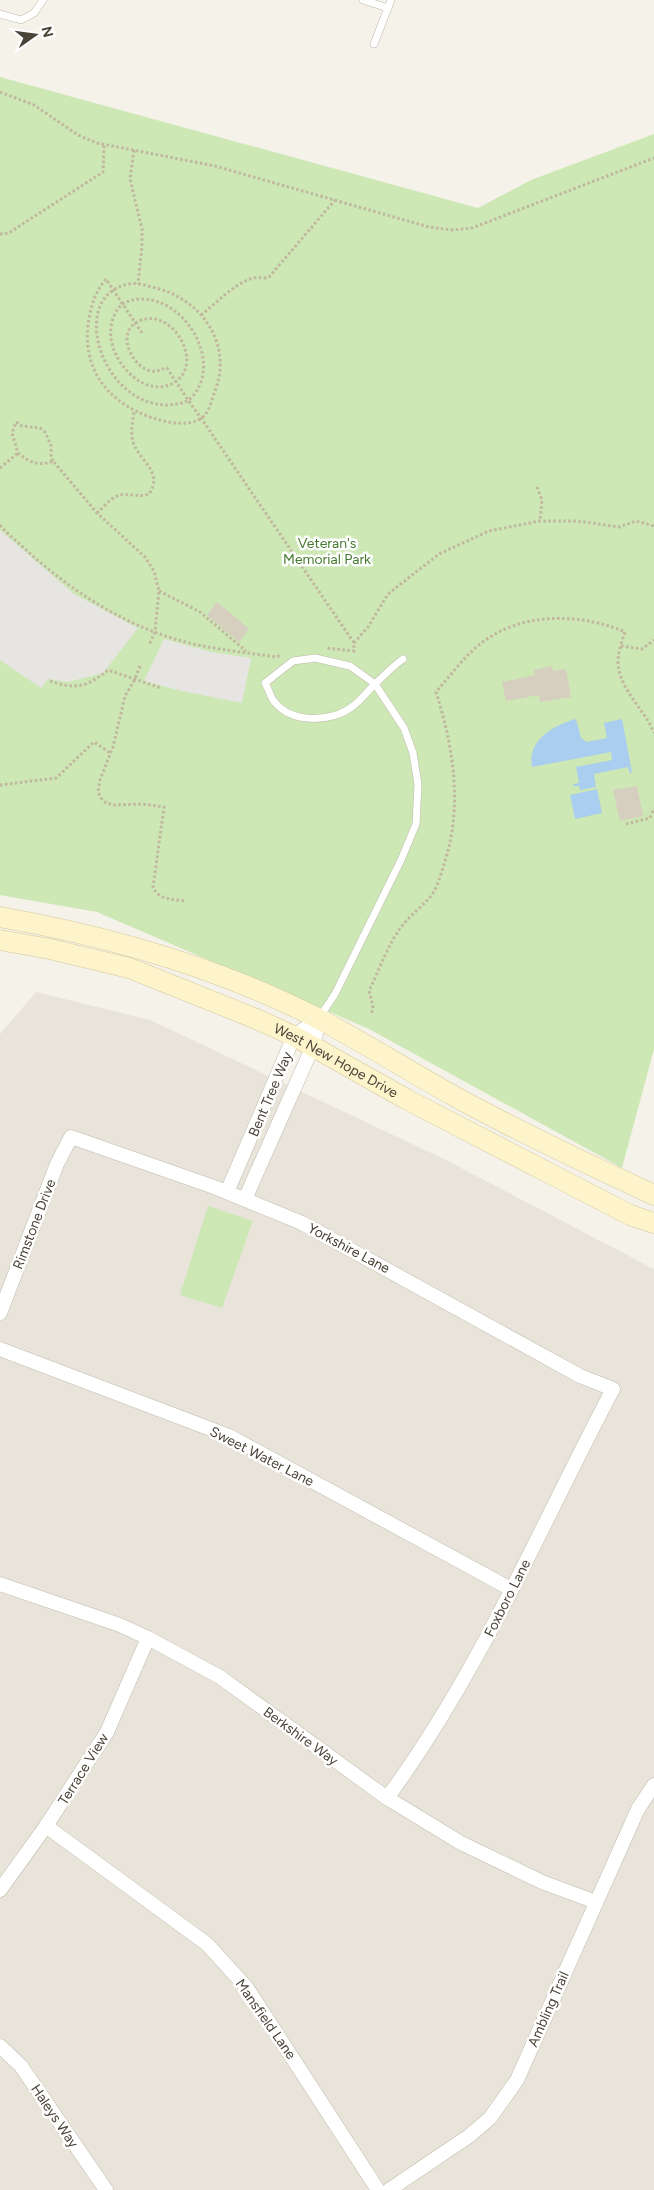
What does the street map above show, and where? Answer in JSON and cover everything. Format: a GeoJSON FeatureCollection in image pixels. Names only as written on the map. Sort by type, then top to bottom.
{"type":"FeatureCollection","features":[{"type":"Feature","properties":{"kind":"main road","name":"West New Hope Drive"},"geometry":{"type":"LineString","coordinates":[[0,917],[65,928],[194,966],[319,1019],[456,1097],[584,1163],[654,1195]]}},
{"type":"Feature","properties":{"kind":"main road","name":"West New Hope Drive"},"geometry":{"type":"LineString","coordinates":[[0,940],[50,949],[129,968],[294,1036],[406,1099],[545,1172],[630,1215],[654,1223]]}},
{"type":"Feature","properties":{"kind":"street","name":"Bent Tree Way"},"geometry":{"type":"LineString","coordinates":[[227,1192],[294,1036],[319,1019]]}},
{"type":"Feature","properties":{"kind":"street","name":"Bent Tree Way"},"geometry":{"type":"LineString","coordinates":[[245,1199],[313,1046],[319,1019]]}},
{"type":"Feature","properties":{"kind":"street","name":"Yorkshire Lane"},"geometry":{"type":"LineString","coordinates":[[71,1137],[227,1192],[302,1223],[580,1376],[613,1389]]}},
{"type":"Feature","properties":{"kind":"street","name":"Rimstone Drive"},"geometry":{"type":"LineString","coordinates":[[0,1313],[57,1164],[71,1137]]}},
{"type":"Feature","properties":{"kind":"street","name":"Sweet Water Lane"},"geometry":{"type":"LineString","coordinates":[[0,1349],[229,1436],[511,1588]]}},
{"type":"Feature","properties":{"kind":"street","name":"Foxboro Lane"},"geometry":{"type":"LineString","coordinates":[[387,1798],[436,1728],[473,1665],[613,1389]]}},
{"type":"Feature","properties":{"kind":"street","name":"Berkshire Way"},"geometry":{"type":"LineString","coordinates":[[0,1584],[120,1625],[148,1638],[220,1678],[387,1798],[461,1843],[542,1882],[596,1902]]}},
{"type":"Feature","properties":{"kind":"street","name":"Terrace View"},"geometry":{"type":"LineString","coordinates":[[0,1890],[46,1826],[107,1732],[148,1638]]}},
{"type":"Feature","properties":{"kind":"street","name":"Ambling Trail"},"geometry":{"type":"LineString","coordinates":[[389,2190],[469,2136],[490,2118],[517,2080],[638,1809],[654,1785]]}},
{"type":"Feature","properties":{"kind":"street","name":"Mansfield Lane"},"geometry":{"type":"LineString","coordinates":[[46,1826],[207,1944],[242,1982],[308,2079],[378,2190]]}},
{"type":"Feature","properties":{"kind":"street","name":"Haleys Way"},"geometry":{"type":"LineString","coordinates":[[0,2046],[22,2066],[106,2190]]}},
{"type":"Feature","properties":{"kind":"lane"},"geometry":{"type":"LineString","coordinates":[[0,14],[21,20],[34,14],[43,0]]}},
{"type":"Feature","properties":{"kind":"lane"},"geometry":{"type":"LineString","coordinates":[[363,0],[388,8]]}},
{"type":"Feature","properties":{"kind":"lane"},"geometry":{"type":"LineString","coordinates":[[374,44],[391,0]]}},
{"type":"Feature","properties":{"kind":"lane"},"geometry":{"type":"LineString","coordinates":[[319,1019],[335,994],[401,860],[416,824],[418,784],[413,753],[404,728],[375,684],[350,666],[315,658],[293,660],[265,683],[274,701],[291,715],[314,719],[333,716],[353,707],[375,684],[403,659]]}},
{"type":"Feature","properties":{"kind":"path"},"geometry":{"type":"LineString","coordinates":[[0,92],[34,105],[78,134],[104,144],[215,166],[429,227],[452,230],[472,228],[654,158]]}},
{"type":"Feature","properties":{"kind":"path"},"geometry":{"type":"LineString","coordinates":[[0,234],[9,233],[18,228],[103,172],[104,144]]}},
{"type":"Feature","properties":{"kind":"path"},"geometry":{"type":"LineString","coordinates":[[134,150],[130,179],[142,229],[138,284]]}},
{"type":"Feature","properties":{"kind":"path"},"geometry":{"type":"LineString","coordinates":[[201,315],[223,296],[244,283],[254,278],[269,277],[335,200]]}},
{"type":"Feature","properties":{"kind":"path"},"geometry":{"type":"LineString","coordinates":[[142,333],[136,323],[122,304],[114,291],[106,279],[98,288],[91,304],[86,334],[90,358],[94,372],[103,385],[125,406],[134,411],[155,419],[174,423],[187,423],[200,418],[206,413],[212,401],[222,366],[221,352],[216,338],[193,306],[162,290],[138,284],[122,286],[114,291],[106,298],[99,309],[97,328],[100,350],[106,365],[118,382],[129,391],[146,400],[162,405],[178,404],[188,400],[201,382],[203,364],[193,330],[179,313],[161,303],[143,299],[122,304],[118,308],[111,324],[110,340],[116,358],[127,371],[150,385],[159,387],[176,382],[183,374],[186,356],[185,347],[177,333],[167,324],[151,318],[136,323],[128,331],[127,340],[134,359],[142,367],[149,371],[167,368],[176,382],[188,400],[200,418],[354,643],[354,651],[319,647]]}},
{"type":"Feature","properties":{"kind":"path"},"geometry":{"type":"LineString","coordinates":[[97,512],[115,497],[122,494],[144,496],[149,494],[155,483],[153,474],[133,443],[131,434],[134,411]]}},
{"type":"Feature","properties":{"kind":"path"},"geometry":{"type":"LineString","coordinates":[[53,461],[42,465],[35,464],[18,453],[12,433],[14,425],[18,422],[22,426],[32,426],[45,432],[51,445],[51,458],[53,461],[97,512],[145,557],[154,570],[159,591],[155,632],[149,645]]}},
{"type":"Feature","properties":{"kind":"path"},"geometry":{"type":"LineString","coordinates":[[0,468],[18,453]]}},
{"type":"Feature","properties":{"kind":"path"},"geometry":{"type":"LineString","coordinates":[[537,486],[542,500],[540,521]]}},
{"type":"Feature","properties":{"kind":"path"},"geometry":{"type":"LineString","coordinates":[[354,643],[368,627],[388,594],[439,554],[489,531],[540,521],[578,521],[619,527],[636,521],[654,526]]}},
{"type":"Feature","properties":{"kind":"path"},"geometry":{"type":"LineString","coordinates":[[0,526],[51,573],[100,606],[155,632],[178,640],[248,653],[276,657],[288,652]]}},
{"type":"Feature","properties":{"kind":"path"},"geometry":{"type":"LineString","coordinates":[[159,591],[200,612],[248,653]]}},
{"type":"Feature","properties":{"kind":"path"},"geometry":{"type":"LineString","coordinates":[[372,1012],[369,991],[400,928],[433,893],[440,880],[454,828],[452,758],[447,728],[436,692],[468,655],[484,642],[511,627],[526,622],[573,618],[608,625],[624,632],[618,658],[620,675],[626,688],[650,722],[654,733]]}},
{"type":"Feature","properties":{"kind":"path"},"geometry":{"type":"LineString","coordinates":[[621,646],[642,649],[654,640]]}},
{"type":"Feature","properties":{"kind":"path"},"geometry":{"type":"LineString","coordinates":[[140,666],[125,696],[98,792],[100,798],[106,803],[114,805],[142,804],[164,807],[154,887],[155,892],[164,898],[185,901]]}},
{"type":"Feature","properties":{"kind":"path"},"geometry":{"type":"LineString","coordinates":[[50,681],[68,686],[86,684],[93,682],[108,670],[161,688]]}},
{"type":"Feature","properties":{"kind":"path"},"geometry":{"type":"LineString","coordinates":[[0,785],[56,778],[94,742],[110,754]]}},
{"type":"Feature","properties":{"kind":"path"},"geometry":{"type":"LineString","coordinates":[[626,824],[650,818],[654,808]]}},
{"type":"Feature","properties":{"kind":"shaded area"},"geometry":{"type":"Polygon","coordinates":[[[0,530],[74,594],[138,628],[103,673],[68,682],[48,679],[41,688],[0,660],[0,530]]]}},
{"type":"Feature","properties":{"kind":"shaded area"},"geometry":{"type":"Polygon","coordinates":[[[164,639],[211,652],[251,658],[242,703],[144,681],[164,639]]]}},
{"type":"Feature","properties":{"kind":"shaded area"},"geometry":{"type":"Polygon","coordinates":[[[36,992],[150,1020],[444,1159],[654,1269],[654,2190],[0,2190],[0,1034],[36,992]]]}},
{"type":"Feature","properties":{"kind":"green space","name":"Veteran's Memorial Park"},"geometry":{"type":"Polygon","coordinates":[[[0,77],[478,208],[531,180],[654,134],[654,1049],[622,1168],[369,1029],[97,912],[0,895],[0,77]]]}},
{"type":"Feature","properties":{"kind":"green space"},"geometry":{"type":"Polygon","coordinates":[[[208,1206],[253,1221],[222,1308],[180,1295],[208,1206]]]}},
{"type":"Feature","properties":{"kind":"water"},"geometry":{"type":"Polygon","coordinates":[[[576,719],[581,738],[587,742],[607,738],[604,723],[622,719],[632,772],[630,773],[628,767],[594,774],[596,787],[580,790],[579,786],[574,786],[573,784],[579,783],[576,767],[612,760],[611,752],[532,767],[534,749],[544,735],[559,725],[576,719]]]}},
{"type":"Feature","properties":{"kind":"water"},"geometry":{"type":"Polygon","coordinates":[[[597,789],[602,813],[575,819],[570,795],[597,789]]]}},
{"type":"Feature","properties":{"kind":"building"},"geometry":{"type":"Polygon","coordinates":[[[217,602],[249,629],[239,642],[207,615],[217,602]]]}},
{"type":"Feature","properties":{"kind":"building"},"geometry":{"type":"Polygon","coordinates":[[[552,666],[553,671],[566,669],[571,697],[540,702],[539,695],[506,701],[502,682],[535,675],[534,670],[552,666]]]}},
{"type":"Feature","properties":{"kind":"building"},"geometry":{"type":"Polygon","coordinates":[[[637,786],[643,816],[620,821],[613,790],[637,786]]]}}]}
